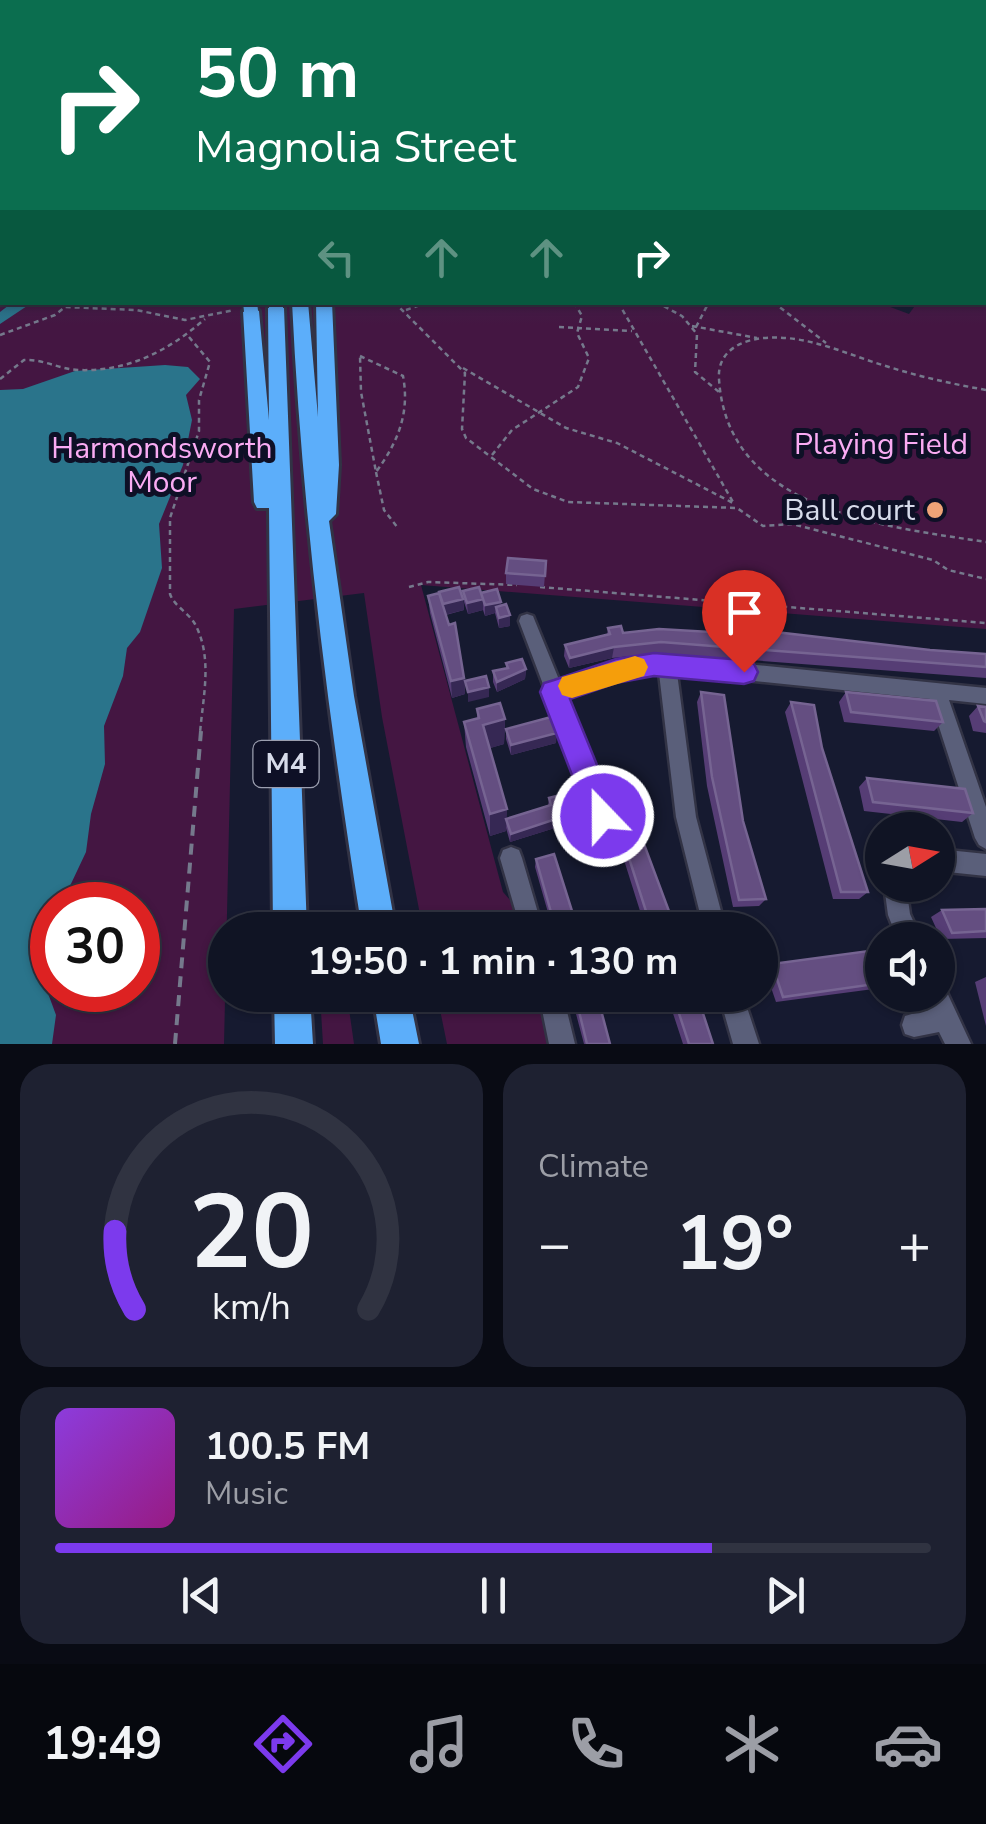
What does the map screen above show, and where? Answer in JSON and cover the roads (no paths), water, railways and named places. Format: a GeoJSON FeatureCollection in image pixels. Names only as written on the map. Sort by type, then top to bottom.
{"type":"FeatureCollection","features":[{"type":"Feature","properties":{"kind":"highway","name":"M4"},"geometry":{"type":"LineString","coordinates":[[276,305],[290,912]]}},
{"type":"Feature","properties":{"kind":"highway","name":"M4"},"geometry":{"type":"LineString","coordinates":[[300,305],[311,480],[376,912]]}},
{"type":"Feature","properties":{"kind":"highway"},"geometry":{"type":"LineString","coordinates":[[322,550],[329,465],[324,305]]}},
{"type":"Feature","properties":{"kind":"highway"},"geometry":{"type":"LineString","coordinates":[[250,307],[266,516],[281,599]]}},
{"type":"Feature","properties":{"kind":"highway"},"geometry":{"type":"LineString","coordinates":[[293,1012],[294,1044]]}},
{"type":"Feature","properties":{"kind":"highway"},"geometry":{"type":"LineString","coordinates":[[394,1012],[400,1044]]}},
{"type":"Feature","properties":{"kind":"street"},"geometry":{"type":"LineString","coordinates":[[527,622],[603,816]]}},
{"type":"Feature","properties":{"kind":"street"},"geometry":{"type":"LineString","coordinates":[[554,692],[616,671],[667,664],[986,696]]}},
{"type":"Feature","properties":{"kind":"street"},"geometry":{"type":"LineString","coordinates":[[667,664],[686,818],[710,912]]}},
{"type":"Feature","properties":{"kind":"street"},"geometry":{"type":"LineString","coordinates":[[937,692],[986,838]]}},
{"type":"Feature","properties":{"kind":"street"},"geometry":{"type":"LineString","coordinates":[[511,858],[527,912]]}},
{"type":"Feature","properties":{"kind":"street"},"geometry":{"type":"LineString","coordinates":[[955,862],[986,865]]}},
{"type":"Feature","properties":{"kind":"street"},"geometry":{"type":"LineString","coordinates":[[554,1012],[562,1044]]}},
{"type":"Feature","properties":{"kind":"street"},"geometry":{"type":"LineString","coordinates":[[736,1012],[746,1044]]}},
{"type":"Feature","properties":{"kind":"street"},"geometry":{"type":"LineString","coordinates":[[914,1025],[932,1012]]}},
{"type":"Feature","properties":{"kind":"street"},"geometry":{"type":"LineString","coordinates":[[943,1012],[958,1044]]}},
{"type":"Feature","properties":{"kind":"water"},"geometry":{"type":"Polygon","coordinates":[[[165,365],[188,367],[200,379],[186,395],[192,420],[183,465],[159,524],[162,568],[140,632],[127,648],[123,676],[104,726],[105,764],[91,814],[86,852],[72,882],[30,882],[30,1012],[55,1012],[52,1044],[0,1044],[0,390],[23,389],[75,371],[165,365]]]}},
{"type":"Feature","properties":{"kind":"waterway"},"geometry":{"type":"LineString","coordinates":[[0,319],[21,305]]}},
{"type":"Feature","properties":{"kind":"place","name":"Ball court"},"geometry":{"type":"Point","coordinates":[935,510]}},
{"type":"Feature","properties":{"kind":"park label","name":"Playing Field"},"geometry":{"type":"Point","coordinates":[881,444]}},
{"type":"Feature","properties":{"kind":"park label","name":"Harmondsworth Moor"},"geometry":{"type":"Point","coordinates":[162,465]}}]}
